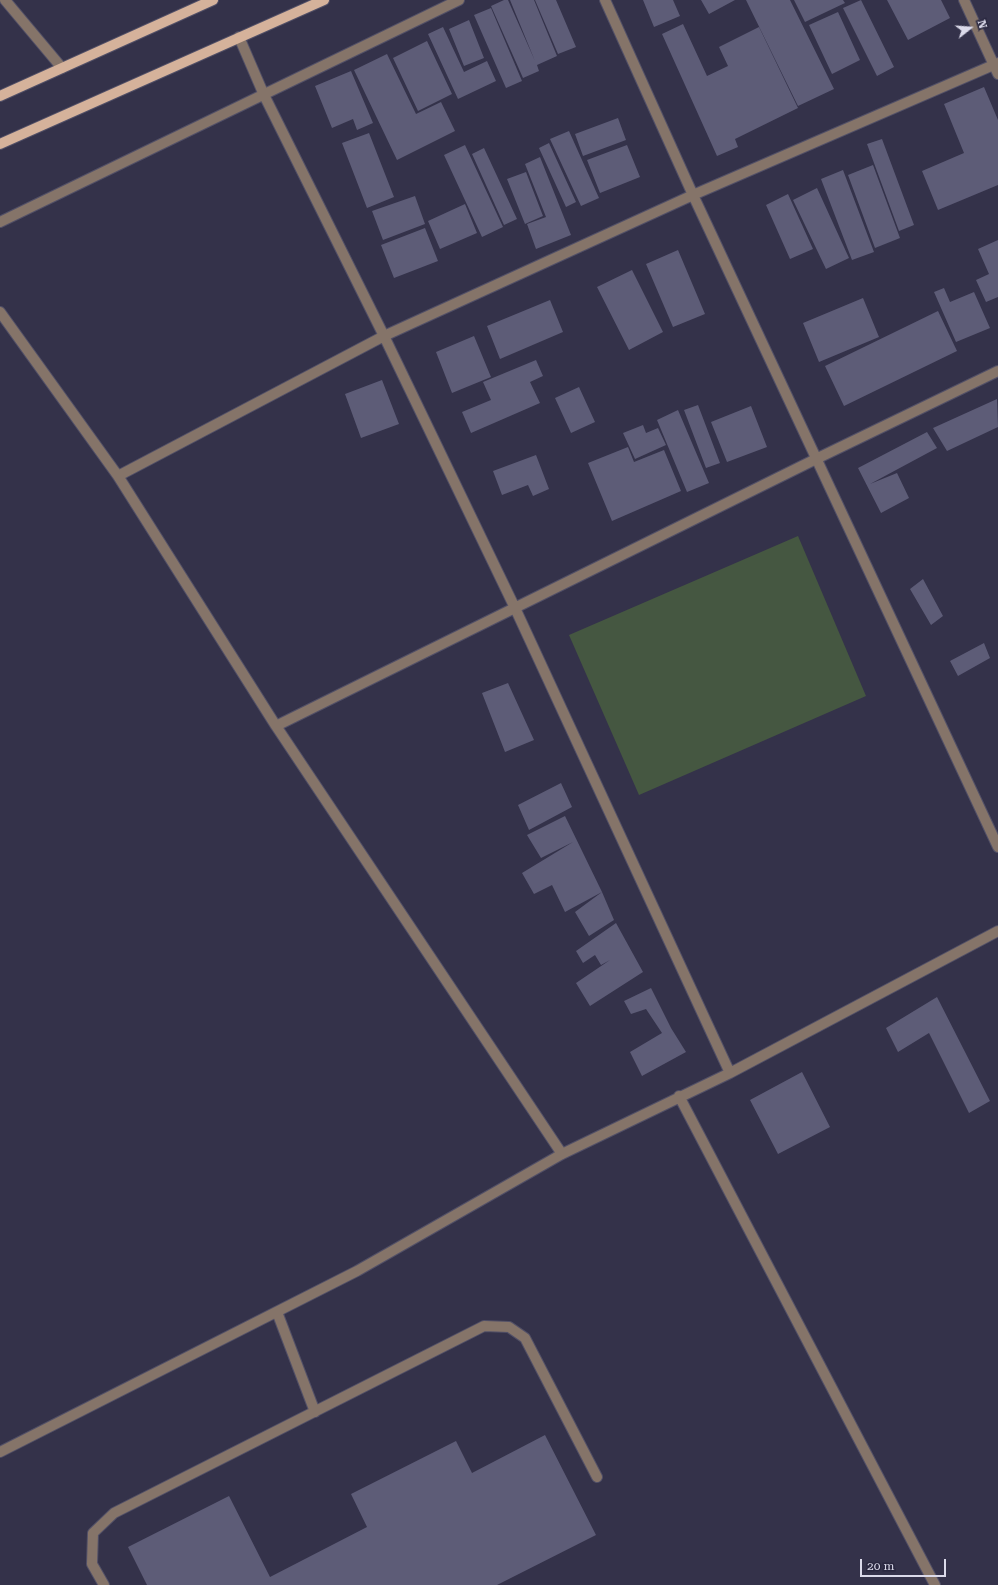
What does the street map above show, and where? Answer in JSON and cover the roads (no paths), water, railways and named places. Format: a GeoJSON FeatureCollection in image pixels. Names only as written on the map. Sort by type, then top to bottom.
{"type":"FeatureCollection","features":[{"type":"Feature","properties":{"kind":"main road"},"geometry":{"type":"LineString","coordinates":[[0,96],[213,0]]}},
{"type":"Feature","properties":{"kind":"main road"},"geometry":{"type":"LineString","coordinates":[[0,144],[324,0]]}},
{"type":"Feature","properties":{"kind":"street"},"geometry":{"type":"LineString","coordinates":[[5,0],[62,68]]}},
{"type":"Feature","properties":{"kind":"street"},"geometry":{"type":"LineString","coordinates":[[0,222],[459,0]]}},
{"type":"Feature","properties":{"kind":"street"},"geometry":{"type":"LineString","coordinates":[[606,0],[693,195],[998,847]]}},
{"type":"Feature","properties":{"kind":"street"},"geometry":{"type":"LineString","coordinates":[[118,476],[384,336],[693,195],[997,67],[964,0]]}},
{"type":"Feature","properties":{"kind":"street"},"geometry":{"type":"LineString","coordinates":[[239,37],[264,95],[384,336],[515,608],[730,1073]]}},
{"type":"Feature","properties":{"kind":"street"},"geometry":{"type":"LineString","coordinates":[[0,312],[118,476],[276,726],[562,1154]]}},
{"type":"Feature","properties":{"kind":"street"},"geometry":{"type":"LineString","coordinates":[[276,726],[816,459],[998,371]]}},
{"type":"Feature","properties":{"kind":"street"},"geometry":{"type":"LineString","coordinates":[[0,1452],[357,1271],[562,1154],[679,1096],[730,1073],[998,931]]}},
{"type":"Feature","properties":{"kind":"street"},"geometry":{"type":"LineString","coordinates":[[679,1096],[935,1585]]}},
{"type":"Feature","properties":{"kind":"street"},"geometry":{"type":"LineString","coordinates":[[277,1312],[315,1412]]}},
{"type":"Feature","properties":{"kind":"street"},"geometry":{"type":"LineString","coordinates":[[104,1585],[92,1564],[93,1533],[114,1513],[484,1326],[510,1327],[525,1338],[597,1477]]}}]}
